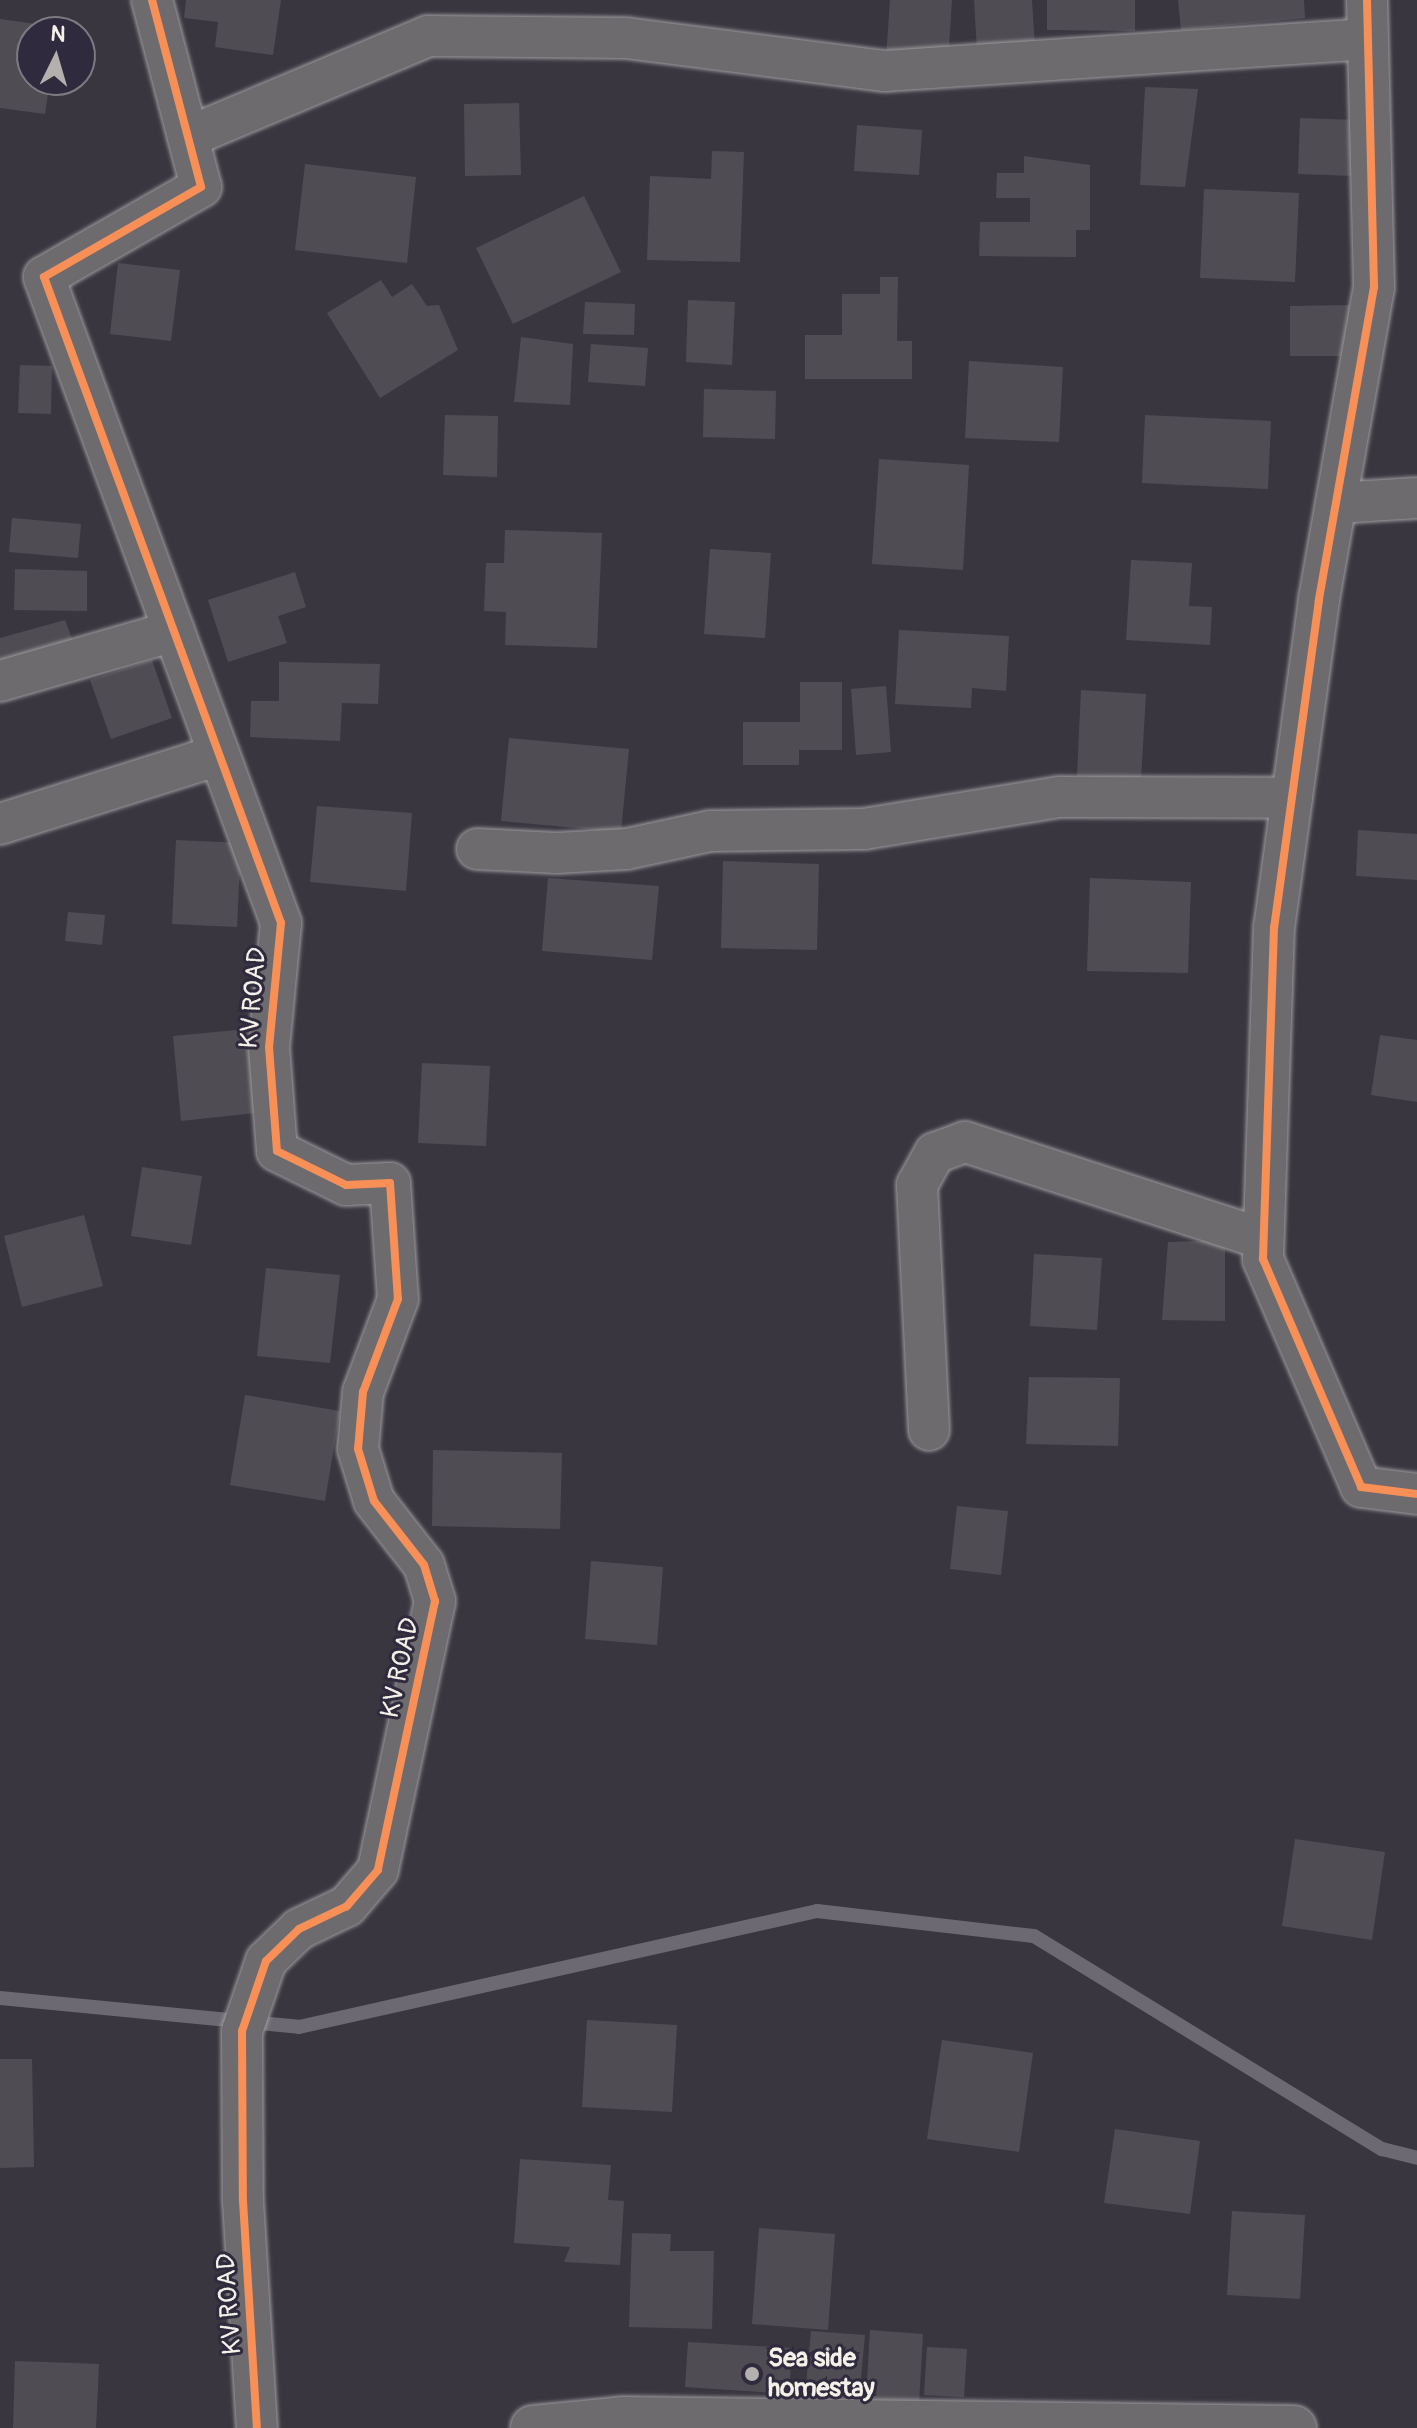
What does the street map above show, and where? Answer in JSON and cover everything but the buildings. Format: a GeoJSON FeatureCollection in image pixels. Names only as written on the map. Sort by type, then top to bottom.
{"type":"FeatureCollection","features":[{"type":"Feature","properties":{"kind":"street"},"geometry":{"type":"LineString","coordinates":[[0,824],[219,755],[44,277],[201,187],[152,0]]}},
{"type":"Feature","properties":{"kind":"street"},"geometry":{"type":"LineString","coordinates":[[1367,0],[1374,287],[1336,503],[1274,927],[1263,1259],[1361,1487],[1417,1494]]}},
{"type":"Feature","properties":{"kind":"street"},"geometry":{"type":"LineString","coordinates":[[188,137],[428,36],[626,38],[885,71],[1368,39]]}},
{"type":"Feature","properties":{"kind":"street"},"geometry":{"type":"LineString","coordinates":[[1336,503],[1417,498]]}},
{"type":"Feature","properties":{"kind":"street"},"geometry":{"type":"LineString","coordinates":[[0,681],[174,631]]}},
{"type":"Feature","properties":{"kind":"street","name":"KV ROAD"},"geometry":{"type":"LineString","coordinates":[[219,755],[281,923],[269,1047],[277,1151],[346,1185],[390,1183],[398,1299],[363,1392],[358,1449],[374,1501],[424,1565],[435,1601],[378,1870],[347,1906],[299,1929],[266,1961],[242,2031],[243,2201],[257,2428]]}},
{"type":"Feature","properties":{"kind":"street"},"geometry":{"type":"LineString","coordinates":[[477,849],[613,850],[710,831],[864,829],[1060,797],[1292,798]]}},
{"type":"Feature","properties":{"kind":"street"},"geometry":{"type":"LineString","coordinates":[[929,1430],[917,1185],[935,1153],[965,1142],[1263,1239]]}},
{"type":"Feature","properties":{"kind":"street"},"geometry":{"type":"LineString","coordinates":[[533,2428],[623,2419],[1294,2428]]}},
{"type":"Feature","properties":{"kind":"waterway"},"geometry":{"type":"LineString","coordinates":[[0,1998],[299,2027],[817,1911],[1034,1936],[1382,2149],[1417,2158]]}},
{"type":"Feature","properties":{"kind":"cycle path"},"geometry":{"type":"LineString","coordinates":[[152,0],[201,187],[44,277],[281,923],[269,1047],[277,1151],[346,1185],[390,1183],[398,1299],[363,1392],[358,1449],[374,1501],[424,1565],[435,1601],[378,1870],[347,1906],[299,1929],[266,1961],[242,2031],[243,2201],[257,2428]]}},
{"type":"Feature","properties":{"kind":"cycle path"},"geometry":{"type":"LineString","coordinates":[[1367,0],[1374,287],[1319,600],[1274,927],[1263,1259],[1361,1487],[1417,1494]]}},
{"type":"Feature","properties":{"kind":"place","name":"Sea side homestay"},"geometry":{"type":"Point","coordinates":[752,2374]}}]}
